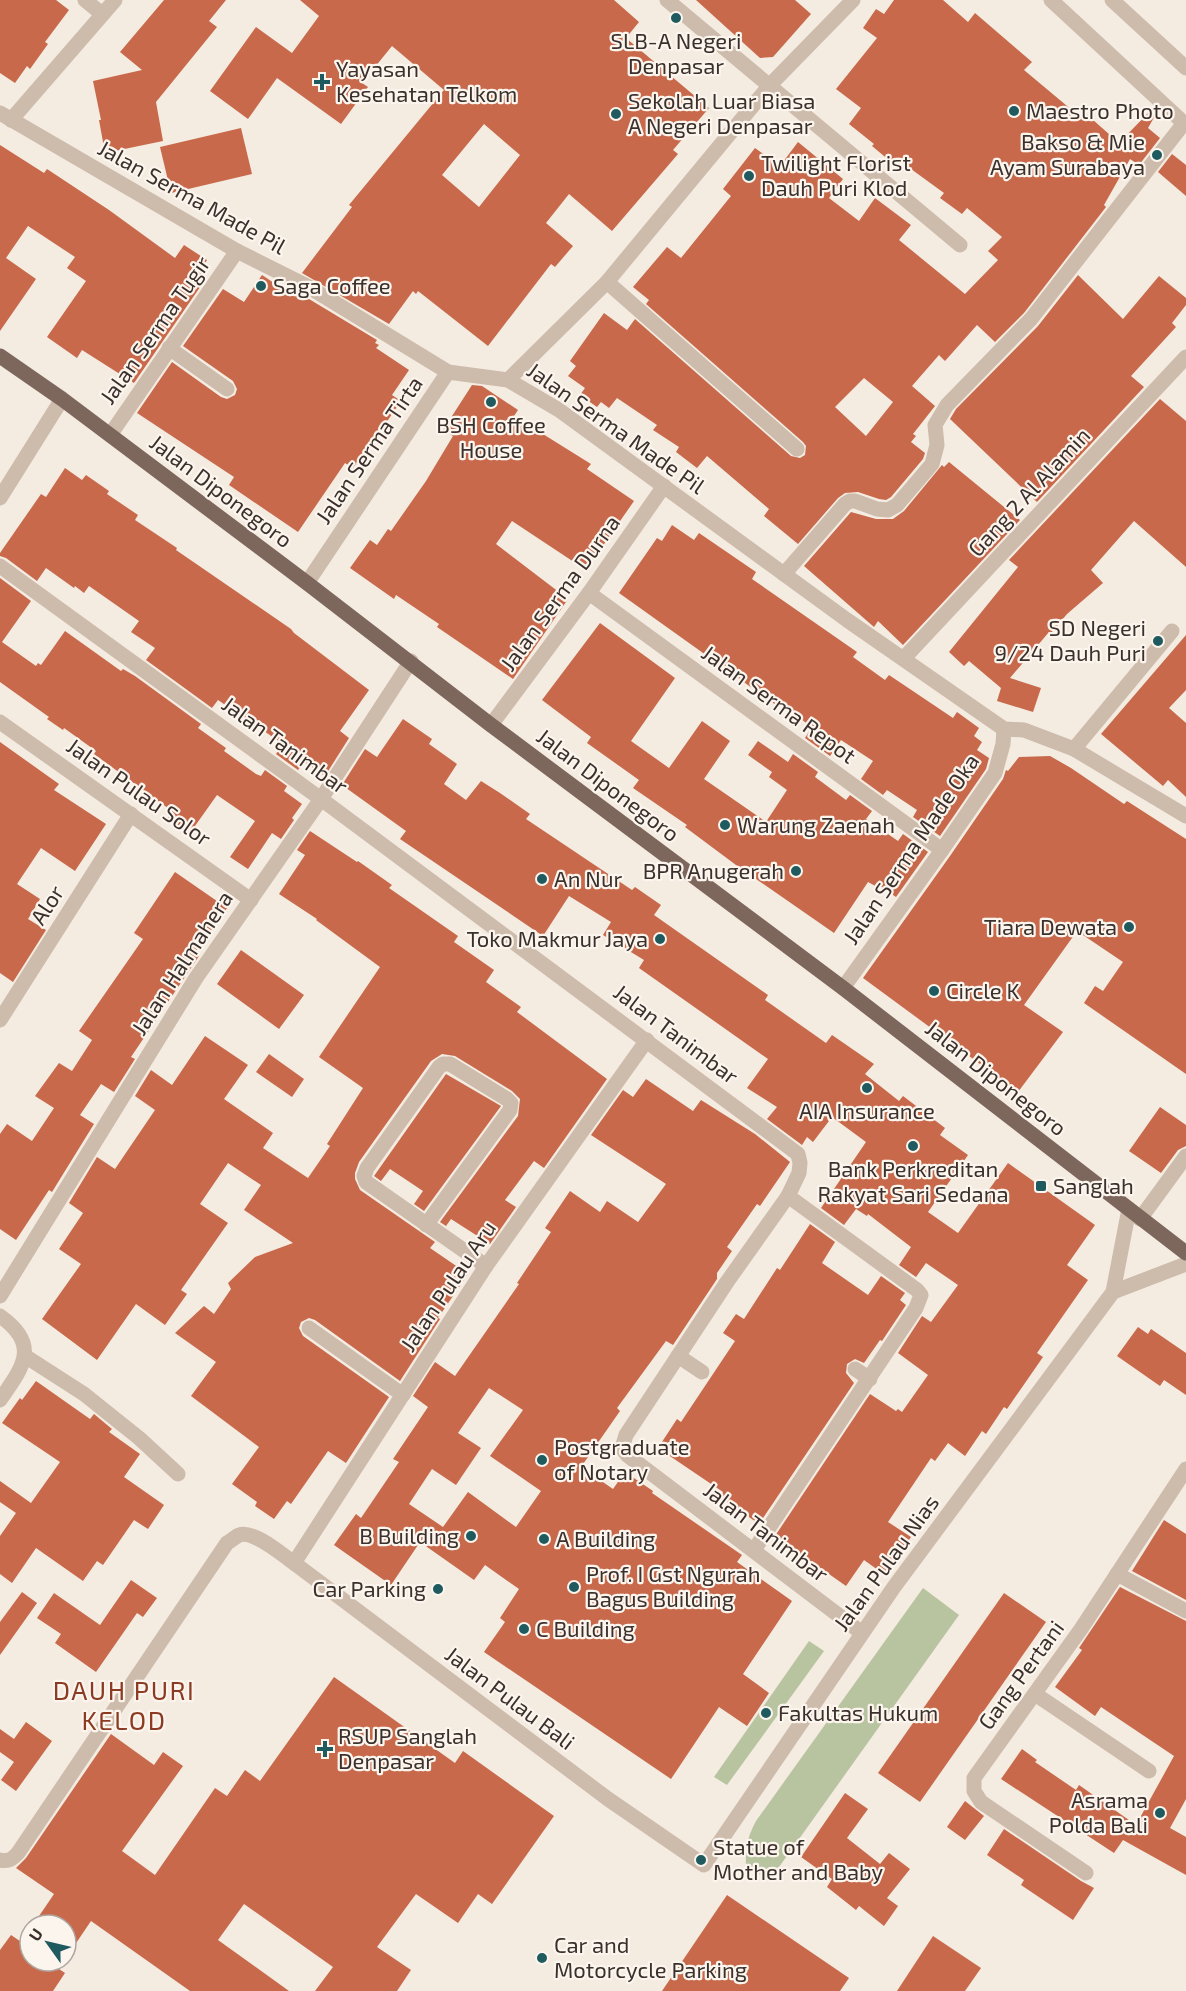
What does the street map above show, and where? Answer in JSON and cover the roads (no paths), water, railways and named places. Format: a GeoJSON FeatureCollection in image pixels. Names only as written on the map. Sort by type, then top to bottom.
{"type":"FeatureCollection","features":[{"type":"Feature","properties":{"kind":"main road","name":"Jalan Diponegoro"},"geometry":{"type":"LineString","coordinates":[[0,356],[62,399],[411,661],[491,725],[843,988],[1186,1253]]}},
{"type":"Feature","properties":{"kind":"street"},"geometry":{"type":"LineString","coordinates":[[85,0],[102,14]]}},
{"type":"Feature","properties":{"kind":"street"},"geometry":{"type":"LineString","coordinates":[[5,117],[115,0]]}},
{"type":"Feature","properties":{"kind":"street"},"geometry":{"type":"LineString","coordinates":[[667,0],[960,245]]}},
{"type":"Feature","properties":{"kind":"street"},"geometry":{"type":"LineString","coordinates":[[508,380],[607,282],[770,85],[853,0]]}},
{"type":"Feature","properties":{"kind":"street"},"geometry":{"type":"LineString","coordinates":[[784,574],[845,504],[855,501],[877,509],[888,510],[897,505],[932,464],[937,445],[934,425],[947,405],[1034,316],[1185,124],[1051,0]]}},
{"type":"Feature","properties":{"kind":"street"},"geometry":{"type":"LineString","coordinates":[[1112,0],[1186,68]]}},
{"type":"Feature","properties":{"kind":"street","name":"Jalan Serma Made Pil"},"geometry":{"type":"LineString","coordinates":[[5,117],[237,251],[309,287],[448,372],[508,380],[559,410],[847,620],[1004,729],[1024,730],[1074,749],[1186,816]]}},
{"type":"Feature","properties":{"kind":"street","name":"Jalan Serma Tugir"},"geometry":{"type":"LineString","coordinates":[[110,435],[237,251]]}},
{"type":"Feature","properties":{"kind":"street"},"geometry":{"type":"LineString","coordinates":[[607,282],[797,449]]}},
{"type":"Feature","properties":{"kind":"street"},"geometry":{"type":"LineString","coordinates":[[170,348],[227,389]]}},
{"type":"Feature","properties":{"kind":"street","name":"Gang 2 Al Alamin"},"geometry":{"type":"LineString","coordinates":[[904,658],[1186,357]]}},
{"type":"Feature","properties":{"kind":"street","name":"Jalan Serma Tirta"},"geometry":{"type":"LineString","coordinates":[[307,583],[448,372]]}},
{"type":"Feature","properties":{"kind":"street"},"geometry":{"type":"LineString","coordinates":[[0,498],[62,399]]}},
{"type":"Feature","properties":{"kind":"street","name":"Jalan Serma Durna"},"geometry":{"type":"LineString","coordinates":[[491,725],[589,593],[664,486]]}},
{"type":"Feature","properties":{"kind":"street","name":"Jalan Tanimbar"},"geometry":{"type":"LineString","coordinates":[[0,566],[321,799],[798,1154],[799,1173],[788,1196],[678,1356],[626,1435],[622,1448],[627,1455],[862,1633]]}},
{"type":"Feature","properties":{"kind":"street","name":"Jalan Serma Repot"},"geometry":{"type":"LineString","coordinates":[[589,593],[942,850]]}},
{"type":"Feature","properties":{"kind":"street"},"geometry":{"type":"LineString","coordinates":[[1074,749],[1172,631]]}},
{"type":"Feature","properties":{"kind":"street","name":"Jalan Halmahera"},"geometry":{"type":"LineString","coordinates":[[0,1296],[196,978],[321,799],[411,661]]}},
{"type":"Feature","properties":{"kind":"street","name":"Jalan Pulau Solor"},"geometry":{"type":"LineString","coordinates":[[0,722],[251,900]]}},
{"type":"Feature","properties":{"kind":"street","name":"Jalan Serma Made Oka"},"geometry":{"type":"LineString","coordinates":[[843,988],[995,773],[1003,744],[1004,729]]}},
{"type":"Feature","properties":{"kind":"street","name":"Alor"},"geometry":{"type":"LineString","coordinates":[[0,1020],[131,814]]}},
{"type":"Feature","properties":{"kind":"street","name":"Jalan Pulau Aru"},"geometry":{"type":"LineString","coordinates":[[294,1563],[486,1266],[647,1040]]}},
{"type":"Feature","properties":{"kind":"street"},"geometry":{"type":"LineString","coordinates":[[426,1225],[510,1110],[511,1104],[507,1099],[450,1064],[443,1064],[439,1067],[367,1168],[364,1176],[366,1182],[426,1225],[486,1266]]}},
{"type":"Feature","properties":{"kind":"street"},"geometry":{"type":"LineString","coordinates":[[1134,1214],[1186,1156]]}},
{"type":"Feature","properties":{"kind":"street"},"geometry":{"type":"LineString","coordinates":[[754,1550],[870,1379],[916,1308],[921,1295],[788,1196]]}},
{"type":"Feature","properties":{"kind":"street","name":"Jalan Pulau Nias"},"geometry":{"type":"LineString","coordinates":[[704,1866],[894,1587],[1113,1292],[1134,1214]]}},
{"type":"Feature","properties":{"kind":"street"},"geometry":{"type":"LineString","coordinates":[[1113,1292],[1186,1264]]}},
{"type":"Feature","properties":{"kind":"street"},"geometry":{"type":"LineString","coordinates":[[0,1316],[20,1335],[25,1356],[22,1367],[0,1400]]}},
{"type":"Feature","properties":{"kind":"street"},"geometry":{"type":"LineString","coordinates":[[309,1329],[403,1395]]}},
{"type":"Feature","properties":{"kind":"street"},"geometry":{"type":"LineString","coordinates":[[25,1356],[84,1394],[139,1438],[178,1474]]}},
{"type":"Feature","properties":{"kind":"street"},"geometry":{"type":"LineString","coordinates":[[678,1356],[702,1372]]}},
{"type":"Feature","properties":{"kind":"street"},"geometry":{"type":"LineString","coordinates":[[855,1369],[870,1379]]}},
{"type":"Feature","properties":{"kind":"street","name":"Gang Pertani"},"geometry":{"type":"LineString","coordinates":[[1086,1873],[981,1802],[974,1791],[974,1778],[1035,1694],[1186,1469]]}},
{"type":"Feature","properties":{"kind":"street","name":"Jalan Pulau Bali"},"geometry":{"type":"LineString","coordinates":[[0,1860],[6,1862],[18,1853],[227,1543],[240,1535],[249,1534],[294,1563],[608,1799],[704,1866]]}},
{"type":"Feature","properties":{"kind":"street"},"geometry":{"type":"LineString","coordinates":[[1117,1574],[1186,1611]]}},
{"type":"Feature","properties":{"kind":"street"},"geometry":{"type":"LineString","coordinates":[[1035,1694],[1149,1771]]}},
{"type":"Feature","properties":{"kind":"place","name":"SLB-A Negeri Denpasar"},"geometry":{"type":"Point","coordinates":[676,18]}},
{"type":"Feature","properties":{"kind":"place","name":"Yayasan Kesehatan Telkom"},"geometry":{"type":"Point","coordinates":[322,82]}},
{"type":"Feature","properties":{"kind":"place","name":"Maestro Photo"},"geometry":{"type":"Point","coordinates":[1014,111]}},
{"type":"Feature","properties":{"kind":"place","name":"Sekolah Luar Biasa A Negeri Denpasar"},"geometry":{"type":"Point","coordinates":[616,114]}},
{"type":"Feature","properties":{"kind":"place","name":"Bakso & Mie Ayam Surabaya"},"geometry":{"type":"Point","coordinates":[1157,155]}},
{"type":"Feature","properties":{"kind":"place","name":"Twilight Florist Dauh Puri Klod"},"geometry":{"type":"Point","coordinates":[749,176]}},
{"type":"Feature","properties":{"kind":"place","name":"Saga Coffee"},"geometry":{"type":"Point","coordinates":[261,286]}},
{"type":"Feature","properties":{"kind":"place","name":"BSH Coffee House"},"geometry":{"type":"Point","coordinates":[491,402]}},
{"type":"Feature","properties":{"kind":"place","name":"SD Negeri 9/24 Dauh Puri"},"geometry":{"type":"Point","coordinates":[1158,641]}},
{"type":"Feature","properties":{"kind":"place","name":"Warung Zaenah"},"geometry":{"type":"Point","coordinates":[725,825]}},
{"type":"Feature","properties":{"kind":"place","name":"BPR Anugerah"},"geometry":{"type":"Point","coordinates":[796,871]}},
{"type":"Feature","properties":{"kind":"place","name":"An Nur"},"geometry":{"type":"Point","coordinates":[542,879]}},
{"type":"Feature","properties":{"kind":"place","name":"Tiara Dewata"},"geometry":{"type":"Point","coordinates":[1129,927]}},
{"type":"Feature","properties":{"kind":"place","name":"Toko Makmur Jaya"},"geometry":{"type":"Point","coordinates":[660,939]}},
{"type":"Feature","properties":{"kind":"place","name":"Circle K"},"geometry":{"type":"Point","coordinates":[934,991]}},
{"type":"Feature","properties":{"kind":"place","name":"AIA Insurance"},"geometry":{"type":"Point","coordinates":[867,1088]}},
{"type":"Feature","properties":{"kind":"place","name":"Bank Perkreditan Rakyat Sari Sedana"},"geometry":{"type":"Point","coordinates":[913,1146]}},
{"type":"Feature","properties":{"kind":"place","name":"Sanglah"},"geometry":{"type":"Point","coordinates":[1041,1186]}},
{"type":"Feature","properties":{"kind":"place","name":"Postgraduate of Notary"},"geometry":{"type":"Point","coordinates":[542,1460]}},
{"type":"Feature","properties":{"kind":"place","name":"B Building"},"geometry":{"type":"Point","coordinates":[471,1536]}},
{"type":"Feature","properties":{"kind":"place","name":"A Building"},"geometry":{"type":"Point","coordinates":[544,1539]}},
{"type":"Feature","properties":{"kind":"place","name":"Prof. I Gst Ngurah Bagus Building"},"geometry":{"type":"Point","coordinates":[574,1587]}},
{"type":"Feature","properties":{"kind":"place","name":"Car Parking"},"geometry":{"type":"Point","coordinates":[438,1589]}},
{"type":"Feature","properties":{"kind":"place","name":"C Building"},"geometry":{"type":"Point","coordinates":[524,1629]}},
{"type":"Feature","properties":{"kind":"place","name":"Fakultas Hukum"},"geometry":{"type":"Point","coordinates":[766,1713]}},
{"type":"Feature","properties":{"kind":"place","name":"RSUP Sanglah Denpasar"},"geometry":{"type":"Point","coordinates":[325,1749]}},
{"type":"Feature","properties":{"kind":"place","name":"Asrama Polda Bali"},"geometry":{"type":"Point","coordinates":[1160,1813]}},
{"type":"Feature","properties":{"kind":"place","name":"Statue of Mother and Baby"},"geometry":{"type":"Point","coordinates":[701,1860]}},
{"type":"Feature","properties":{"kind":"place","name":"Car and Motorcycle Parking"},"geometry":{"type":"Point","coordinates":[542,1958]}},
{"type":"Feature","properties":{"kind":"district","name":"DAUH PURI KELOD"},"geometry":{"type":"Point","coordinates":[124,1706]}}]}
